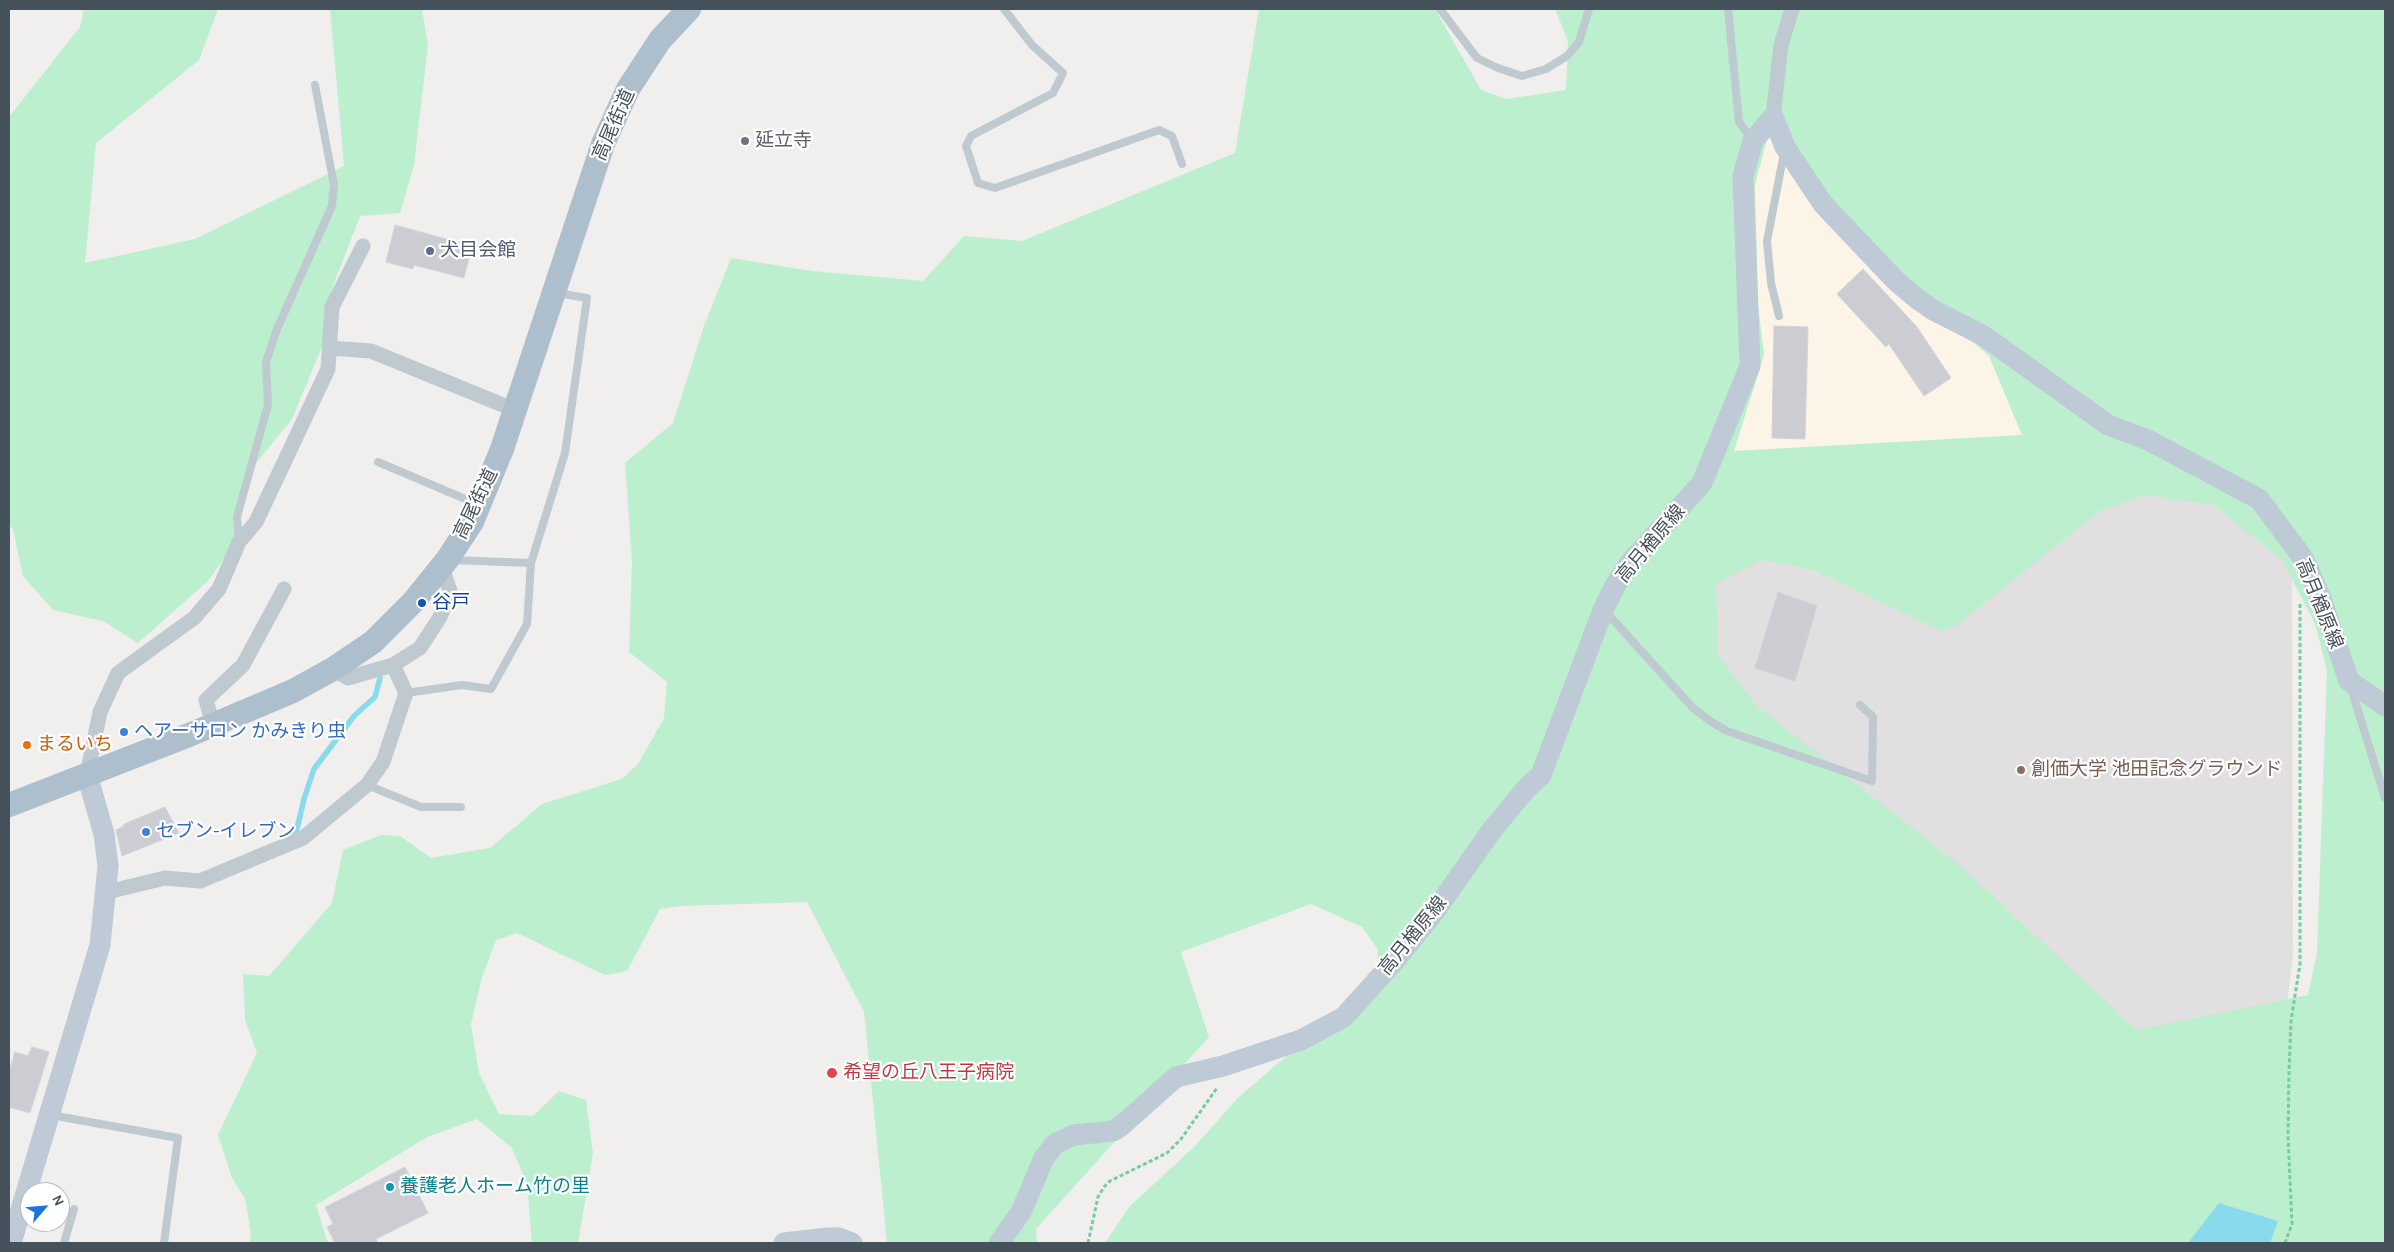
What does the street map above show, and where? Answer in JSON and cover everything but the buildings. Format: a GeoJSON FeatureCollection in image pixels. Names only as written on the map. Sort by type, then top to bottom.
{"type":"FeatureCollection","features":[{"type":"Feature","properties":{"kind":"main road","name":"高尾街道"},"geometry":{"type":"LineString","coordinates":[[9,805],[213,725],[293,691],[333,670],[373,642],[413,602],[445,563],[472,522],[502,449],[603,144],[628,89],[660,40],[689,9]]}},
{"type":"Feature","properties":{"kind":"main road"},"geometry":{"type":"LineString","coordinates":[[1753,141],[1773,117]]}},
{"type":"Feature","properties":{"kind":"main road","name":"高月楢原線"},"geometry":{"type":"LineString","coordinates":[[1773,117],[1784,147],[1835,218],[1895,280],[1916,298],[1933,310],[1984,336],[2108,425],[2148,440],[2259,498],[2308,568],[2321,599],[2349,681]]}},
{"type":"Feature","properties":{"kind":"main road","name":"高月楢原線"},"geometry":{"type":"LineString","coordinates":[[999,1243],[1021,1212],[1044,1158],[1055,1144],[1074,1135],[1113,1131],[1133,1117],[1176,1077],[1223,1066],[1302,1040],[1324,1030],[1344,1017],[1397,958],[1435,911],[1492,830],[1525,790],[1541,775],[1604,610],[1629,564],[1702,483],[1750,366],[1743,176],[1753,141]]}},
{"type":"Feature","properties":{"kind":"main road"},"geometry":{"type":"LineString","coordinates":[[2349,681],[2385,706]]}},
{"type":"Feature","properties":{"kind":"main road"},"geometry":{"type":"LineString","coordinates":[[12,1233],[50,1115],[100,945],[107,892],[108,866],[104,834],[87,775]]}},
{"type":"Feature","properties":{"kind":"main road"},"geometry":{"type":"LineString","coordinates":[[784,1243],[839,1238],[852,1243]]}},
{"type":"Feature","properties":{"kind":"street"},"geometry":{"type":"LineString","coordinates":[[1773,117],[1781,45],[1792,9]]}},
{"type":"Feature","properties":{"kind":"street"},"geometry":{"type":"LineString","coordinates":[[87,775],[100,712],[118,673],[194,618],[219,589],[239,542],[256,522],[328,369],[332,307],[363,246]]}},
{"type":"Feature","properties":{"kind":"street"},"geometry":{"type":"LineString","coordinates":[[330,348],[371,351],[515,410]]}},
{"type":"Feature","properties":{"kind":"street"},"geometry":{"type":"LineString","coordinates":[[333,670],[348,678],[393,665],[420,648],[440,617],[450,592],[445,563]]}},
{"type":"Feature","properties":{"kind":"street"},"geometry":{"type":"LineString","coordinates":[[213,725],[206,700],[243,665],[284,589]]}},
{"type":"Feature","properties":{"kind":"street"},"geometry":{"type":"LineString","coordinates":[[107,892],[165,878],[200,881],[303,838],[368,785],[383,762],[406,692],[393,665]]}},
{"type":"Feature","properties":{"kind":"lane"},"geometry":{"type":"LineString","coordinates":[[1004,9],[1032,45],[1063,73],[1054,93],[971,136],[966,146],[978,183],[995,188],[1159,130],[1172,136],[1182,164]]}},
{"type":"Feature","properties":{"kind":"lane"},"geometry":{"type":"LineString","coordinates":[[1440,9],[1477,58],[1522,76],[1546,69],[1567,56],[1579,42],[1589,9]]}},
{"type":"Feature","properties":{"kind":"lane"},"geometry":{"type":"LineString","coordinates":[[1728,9],[1739,122],[1753,141]]}},
{"type":"Feature","properties":{"kind":"lane"},"geometry":{"type":"LineString","coordinates":[[239,542],[237,517],[268,405],[266,362],[277,329],[332,206],[334,185],[315,85]]}},
{"type":"Feature","properties":{"kind":"lane"},"geometry":{"type":"LineString","coordinates":[[1780,316],[1771,283],[1767,242],[1784,147]]}},
{"type":"Feature","properties":{"kind":"lane"},"geometry":{"type":"LineString","coordinates":[[406,692],[462,685],[491,689],[527,624],[531,563],[565,453],[587,298],[554,292]]}},
{"type":"Feature","properties":{"kind":"lane"},"geometry":{"type":"LineString","coordinates":[[378,462],[479,505]]}},
{"type":"Feature","properties":{"kind":"lane"},"geometry":{"type":"LineString","coordinates":[[445,563],[531,563]]}},
{"type":"Feature","properties":{"kind":"lane"},"geometry":{"type":"LineString","coordinates":[[1604,610],[1693,708],[1710,721],[1727,731],[1872,781],[1873,717],[1860,705]]}},
{"type":"Feature","properties":{"kind":"lane"},"geometry":{"type":"LineString","coordinates":[[2349,681],[2385,798]]}},
{"type":"Feature","properties":{"kind":"lane"},"geometry":{"type":"LineString","coordinates":[[368,785],[420,807],[461,807]]}},
{"type":"Feature","properties":{"kind":"lane"},"geometry":{"type":"LineString","coordinates":[[50,1115],[178,1138],[164,1243]]}},
{"type":"Feature","properties":{"kind":"lane"},"geometry":{"type":"LineString","coordinates":[[64,1243],[74,1209]]}},
{"type":"Feature","properties":{"kind":"path"},"geometry":{"type":"LineString","coordinates":[[2284,1243],[2292,1224],[2288,1136],[2289,1071],[2291,1022],[2300,964],[2300,593]]}},
{"type":"Feature","properties":{"kind":"path"},"geometry":{"type":"LineString","coordinates":[[1088,1243],[1098,1196],[1104,1188],[1110,1182],[1167,1153],[1181,1139],[1219,1085],[1223,1075],[1223,1066]]}},
{"type":"Feature","properties":{"kind":"shaded area"},"geometry":{"type":"Polygon","coordinates":[[[1769,130],[1836,223],[1989,356],[2022,435],[1734,451],[1764,355],[1758,304],[1755,185],[1769,130]]]}},
{"type":"Feature","properties":{"kind":"shaded area","name":"創価大学 池田記念グラウンド"},"geometry":{"type":"Polygon","coordinates":[[[2157,444],[2292,541],[2293,958],[2285,1019],[2282,1203],[1617,620],[1662,544],[2157,444]]]}},
{"type":"Feature","properties":{"kind":"green space"},"geometry":{"type":"Polygon","coordinates":[[[84,9],[218,9],[199,60],[96,143],[85,263],[195,239],[344,166],[330,9],[422,9],[428,45],[414,165],[400,213],[360,216],[327,302],[325,340],[292,419],[249,472],[236,542],[207,582],[138,643],[103,621],[53,610],[23,576],[13,529],[9,525],[9,117],[80,27],[84,9]]]}},
{"type":"Feature","properties":{"kind":"green space"},"geometry":{"type":"Polygon","coordinates":[[[1259,9],[1435,9],[1481,90],[1506,99],[1566,90],[1568,41],[1555,9],[2385,9],[2385,1243],[1105,1243],[1130,1206],[1194,1147],[1238,1098],[1308,1037],[1377,995],[1378,949],[1362,927],[1311,904],[1181,952],[1209,1037],[1036,1229],[1037,1243],[887,1243],[864,1012],[807,902],[680,906],[660,909],[627,971],[605,975],[517,933],[496,940],[482,977],[471,1024],[479,1073],[499,1114],[533,1116],[559,1091],[586,1100],[593,1154],[578,1243],[532,1243],[527,1184],[512,1148],[477,1119],[427,1137],[316,1205],[328,1243],[250,1243],[251,1234],[245,1198],[232,1178],[218,1135],[257,1053],[245,1020],[243,974],[269,976],[332,903],[343,850],[381,835],[400,836],[431,858],[490,848],[542,804],[622,779],[638,764],[664,718],[667,682],[629,652],[632,562],[625,463],[673,423],[705,323],[731,258],[812,271],[923,281],[964,236],[1022,241],[1235,153],[1259,9]],[[1769,131],[1755,185],[1758,304],[1764,355],[1734,451],[2022,435],[1989,356],[1836,223],[1769,131]],[[2145,495],[2100,511],[1957,625],[1942,632],[1814,570],[1762,560],[1716,583],[1718,655],[1757,706],[1959,865],[2137,1030],[2308,995],[2317,953],[2327,670],[2315,624],[2282,560],[2214,505],[2145,495]]]}},
{"type":"Feature","properties":{"kind":"water"},"geometry":{"type":"Polygon","coordinates":[[[2219,1203],[2278,1221],[2270,1243],[2188,1243],[2219,1203]]]}},
{"type":"Feature","properties":{"kind":"waterway"},"geometry":{"type":"LineString","coordinates":[[289,836],[296,833],[304,799],[314,769],[354,716],[375,697],[380,678]]}},
{"type":"Feature","properties":{"kind":"place","name":"延立寺"},"geometry":{"type":"Point","coordinates":[745,141]}},
{"type":"Feature","properties":{"kind":"place","name":"犬目会館"},"geometry":{"type":"Point","coordinates":[430,251]}},
{"type":"Feature","properties":{"kind":"place","name":"谷戸"},"geometry":{"type":"Point","coordinates":[422,603]}},
{"type":"Feature","properties":{"kind":"place","name":"ヘアーサロン かみきり虫"},"geometry":{"type":"Point","coordinates":[124,732]}},
{"type":"Feature","properties":{"kind":"place","name":"まるいち"},"geometry":{"type":"Point","coordinates":[27,745]}},
{"type":"Feature","properties":{"kind":"place","name":"創価大学 池田記念グラウンド"},"geometry":{"type":"Point","coordinates":[2021,770]}},
{"type":"Feature","properties":{"kind":"place","name":"セブン-イレブン"},"geometry":{"type":"Point","coordinates":[146,832]}},
{"type":"Feature","properties":{"kind":"place","name":"希望の丘八王子病院"},"geometry":{"type":"Point","coordinates":[832,1073]}},
{"type":"Feature","properties":{"kind":"place","name":"養護老人ホーム竹の里"},"geometry":{"type":"Point","coordinates":[390,1187]}}]}
